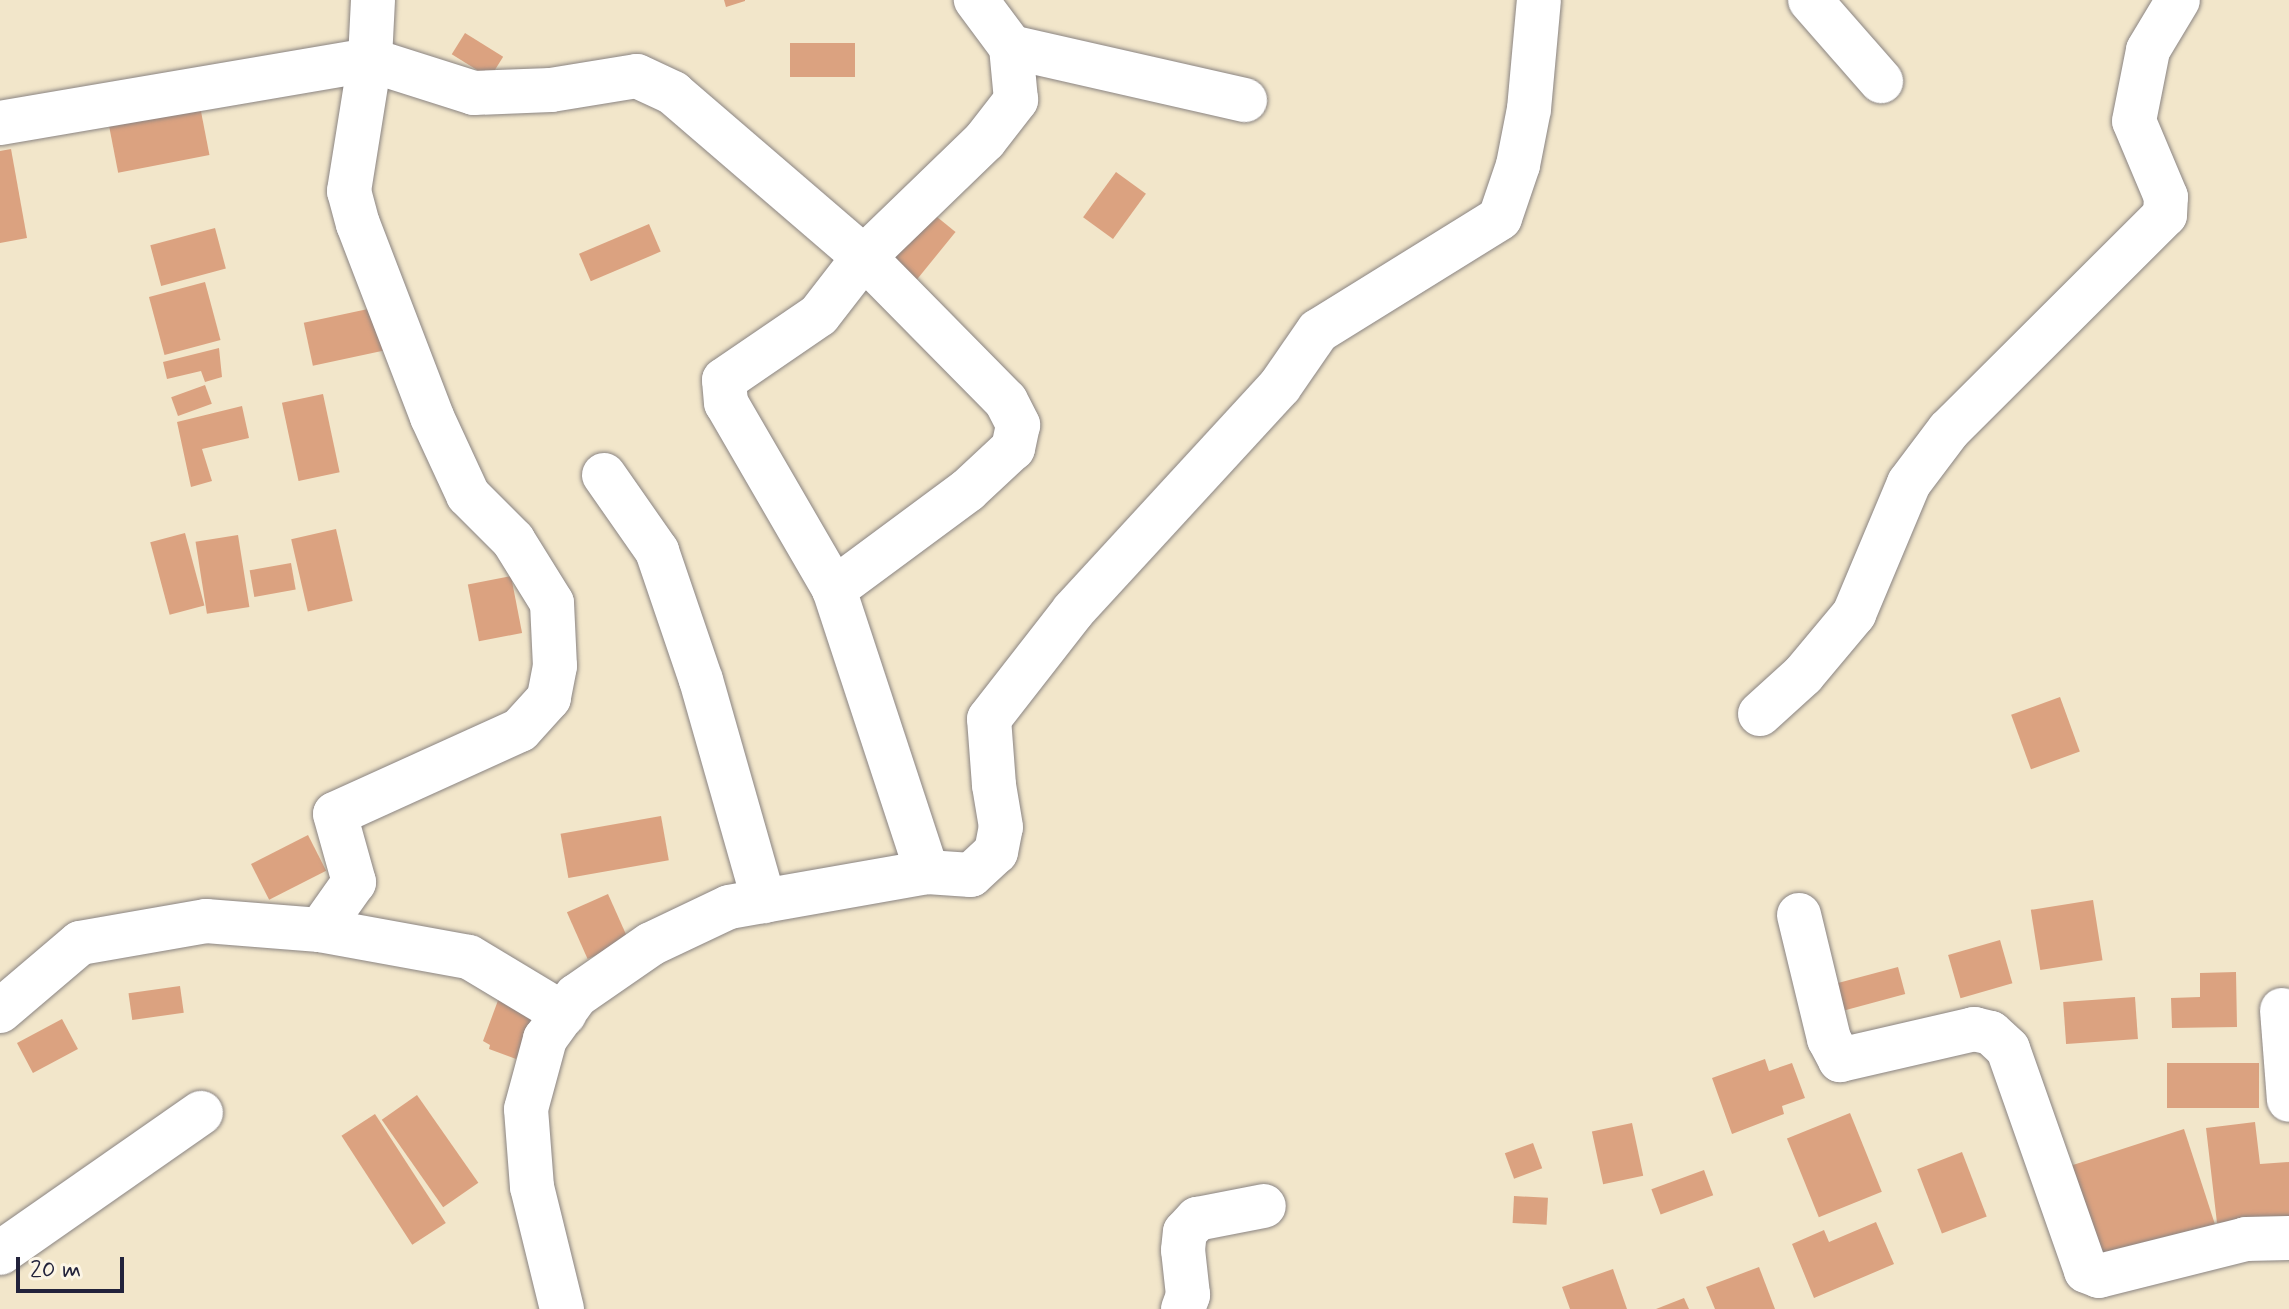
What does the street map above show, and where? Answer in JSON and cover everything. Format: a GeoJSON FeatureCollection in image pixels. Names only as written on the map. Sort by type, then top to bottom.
{"type":"FeatureCollection","features":[{"type":"Feature","properties":{"kind":"street"},"geometry":{"type":"LineString","coordinates":[[320,930],[354,882],[335,814],[520,730],[549,698],[555,666],[552,603],[513,540],[468,495],[432,417],[358,224],[349,191],[370,60],[373,0]]}},
{"type":"Feature","properties":{"kind":"street"},"geometry":{"type":"LineString","coordinates":[[927,872],[834,589],[726,403],[724,380],[819,315],[864,257],[985,140],[1016,100],[1011,47],[976,0]]}},
{"type":"Feature","properties":{"kind":"street"},"geometry":{"type":"LineString","coordinates":[[562,1309],[532,1187],[526,1109],[545,1039],[576,996],[651,944],[729,907],[927,872],[971,875],[996,852],[1001,827],[989,719],[1073,611],[1280,386],[1318,331],[1500,218],[1518,165],[1529,109],[1539,0]]}},
{"type":"Feature","properties":{"kind":"street"},"geometry":{"type":"LineString","coordinates":[[1810,0],[1881,81]]}},
{"type":"Feature","properties":{"kind":"street"},"geometry":{"type":"LineString","coordinates":[[1760,714],[1803,675],[1854,614],[1909,483],[1949,430],[2165,215],[2166,197],[2134,121],[2148,50],[2178,0]]}},
{"type":"Feature","properties":{"kind":"street"},"geometry":{"type":"LineString","coordinates":[[1011,47],[1245,100]]}},
{"type":"Feature","properties":{"kind":"street"},"geometry":{"type":"LineString","coordinates":[[0,123],[370,60],[474,93],[551,90],[637,76],[673,93],[864,257],[1006,401],[1018,425],[1013,448],[968,490],[834,589]]}},
{"type":"Feature","properties":{"kind":"street"},"geometry":{"type":"LineString","coordinates":[[604,475],[657,551],[701,680],[764,901]]}},
{"type":"Feature","properties":{"kind":"street"},"geometry":{"type":"LineString","coordinates":[[1799,915],[1829,1039],[1840,1060],[1974,1029],[1991,1033],[2008,1049],[2086,1271],[2092,1275],[2246,1239],[2289,1238]]}},
{"type":"Feature","properties":{"kind":"street"},"geometry":{"type":"LineString","coordinates":[[0,1011],[80,943],[206,921],[320,930],[469,957],[564,1014]]}},
{"type":"Feature","properties":{"kind":"street"},"geometry":{"type":"LineString","coordinates":[[2282,1010],[2289,1100]]}},
{"type":"Feature","properties":{"kind":"street"},"geometry":{"type":"LineString","coordinates":[[3,1244],[201,1113]]}},
{"type":"Feature","properties":{"kind":"street"},"geometry":{"type":"LineString","coordinates":[[1183,1309],[1188,1295],[1183,1250],[1185,1232],[1197,1219],[1264,1206]]}},
{"type":"Feature","properties":{"kind":"building"},"geometry":{"type":"Polygon","coordinates":[[[724,0],[745,0],[745,1],[726,7],[724,0]]]}},
{"type":"Feature","properties":{"kind":"building"},"geometry":{"type":"Polygon","coordinates":[[[465,33],[503,57],[490,78],[452,54],[465,33]]]}},
{"type":"Feature","properties":{"kind":"building"},"geometry":{"type":"Polygon","coordinates":[[[790,43],[855,43],[855,77],[790,77],[790,43]]]}},
{"type":"Feature","properties":{"kind":"building"},"geometry":{"type":"Polygon","coordinates":[[[198,96],[209,155],[118,173],[107,114],[198,96]]]}},
{"type":"Feature","properties":{"kind":"building"},"geometry":{"type":"Polygon","coordinates":[[[11,149],[27,238],[0,243],[0,151],[11,149]]]}},
{"type":"Feature","properties":{"kind":"building"},"geometry":{"type":"Polygon","coordinates":[[[1116,172],[1146,194],[1113,239],[1083,217],[1116,172]]]}},
{"type":"Feature","properties":{"kind":"building"},"geometry":{"type":"Polygon","coordinates":[[[926,208],[956,232],[917,280],[887,256],[926,208]]]}},
{"type":"Feature","properties":{"kind":"building"},"geometry":{"type":"Polygon","coordinates":[[[649,224],[661,252],[591,281],[579,254],[649,224]]]}},
{"type":"Feature","properties":{"kind":"building"},"geometry":{"type":"Polygon","coordinates":[[[215,228],[226,269],[161,286],[150,245],[215,228]]]}},
{"type":"Feature","properties":{"kind":"building"},"geometry":{"type":"Polygon","coordinates":[[[205,282],[221,340],[165,355],[149,297],[205,282]]]}},
{"type":"Feature","properties":{"kind":"building"},"geometry":{"type":"Polygon","coordinates":[[[382,306],[391,349],[313,366],[304,323],[382,306]]]}},
{"type":"Feature","properties":{"kind":"building"},"geometry":{"type":"Polygon","coordinates":[[[219,348],[222,377],[205,382],[201,371],[167,379],[163,362],[219,348]]]}},
{"type":"Feature","properties":{"kind":"building"},"geometry":{"type":"Polygon","coordinates":[[[205,385],[212,404],[178,416],[171,397],[205,385]]]}},
{"type":"Feature","properties":{"kind":"building"},"geometry":{"type":"Polygon","coordinates":[[[323,394],[340,472],[299,481],[282,403],[323,394]]]}},
{"type":"Feature","properties":{"kind":"building"},"geometry":{"type":"Polygon","coordinates":[[[242,406],[249,438],[202,449],[212,481],[191,487],[177,422],[242,406]]]}},
{"type":"Feature","properties":{"kind":"building"},"geometry":{"type":"Polygon","coordinates":[[[336,529],[353,601],[308,611],[291,539],[336,529]]]}},
{"type":"Feature","properties":{"kind":"building"},"geometry":{"type":"Polygon","coordinates":[[[185,533],[204,605],[170,615],[150,542],[185,533]]]}},
{"type":"Feature","properties":{"kind":"building"},"geometry":{"type":"Polygon","coordinates":[[[238,535],[249,607],[207,614],[196,542],[238,535]]]}},
{"type":"Feature","properties":{"kind":"building"},"geometry":{"type":"Polygon","coordinates":[[[291,563],[296,590],[254,597],[250,570],[291,563]]]}},
{"type":"Feature","properties":{"kind":"building"},"geometry":{"type":"Polygon","coordinates":[[[511,576],[522,633],[479,641],[468,584],[511,576]]]}},
{"type":"Feature","properties":{"kind":"building"},"geometry":{"type":"Polygon","coordinates":[[[2060,697],[2080,752],[2031,769],[2011,715],[2060,697]]]}},
{"type":"Feature","properties":{"kind":"building"},"geometry":{"type":"Polygon","coordinates":[[[661,816],[669,860],[568,878],[561,834],[661,816]]]}},
{"type":"Feature","properties":{"kind":"building"},"geometry":{"type":"Polygon","coordinates":[[[308,835],[326,871],[269,900],[251,864],[308,835]]]}},
{"type":"Feature","properties":{"kind":"building"},"geometry":{"type":"Polygon","coordinates":[[[608,894],[629,941],[588,959],[567,912],[608,894]]]}},
{"type":"Feature","properties":{"kind":"building"},"geometry":{"type":"Polygon","coordinates":[[[2093,900],[2103,960],[2040,970],[2031,910],[2093,900]]]}},
{"type":"Feature","properties":{"kind":"building"},"geometry":{"type":"Polygon","coordinates":[[[2000,940],[2012,983],[1960,998],[1948,955],[2000,940]]]}},
{"type":"Feature","properties":{"kind":"building"},"geometry":{"type":"Polygon","coordinates":[[[1898,967],[1905,994],[1840,1012],[1832,985],[1898,967]]]}},
{"type":"Feature","properties":{"kind":"building"},"geometry":{"type":"Polygon","coordinates":[[[2236,972],[2237,1027],[2172,1028],[2171,998],[2200,997],[2200,973],[2236,972]]]}},
{"type":"Feature","properties":{"kind":"building"},"geometry":{"type":"Polygon","coordinates":[[[180,986],[184,1013],[132,1020],[129,993],[180,986]]]}},
{"type":"Feature","properties":{"kind":"building"},"geometry":{"type":"Polygon","coordinates":[[[500,995],[541,1006],[516,1059],[489,1049],[490,1045],[483,1041],[500,995]]]}},
{"type":"Feature","properties":{"kind":"building"},"geometry":{"type":"Polygon","coordinates":[[[2135,997],[2138,1039],[2066,1044],[2063,1002],[2135,997]]]}},
{"type":"Feature","properties":{"kind":"building"},"geometry":{"type":"Polygon","coordinates":[[[62,1019],[78,1049],[33,1073],[17,1043],[62,1019]]]}},
{"type":"Feature","properties":{"kind":"building"},"geometry":{"type":"Polygon","coordinates":[[[1765,1059],[1769,1071],[1792,1063],[1805,1098],[1782,1106],[1784,1114],[1732,1134],[1712,1078],[1765,1059]]]}},
{"type":"Feature","properties":{"kind":"building"},"geometry":{"type":"Polygon","coordinates":[[[2167,1063],[2259,1063],[2259,1108],[2167,1108],[2167,1063]]]}},
{"type":"Feature","properties":{"kind":"building"},"geometry":{"type":"Polygon","coordinates":[[[417,1095],[478,1183],[443,1207],[382,1120],[417,1095]]]}},
{"type":"Feature","properties":{"kind":"building"},"geometry":{"type":"Polygon","coordinates":[[[1850,1113],[1882,1192],[1819,1217],[1787,1138],[1850,1113]]]}},
{"type":"Feature","properties":{"kind":"building"},"geometry":{"type":"Polygon","coordinates":[[[375,1114],[446,1223],[412,1245],[341,1136],[375,1114]]]}},
{"type":"Feature","properties":{"kind":"building"},"geometry":{"type":"Polygon","coordinates":[[[2255,1122],[2260,1164],[2289,1162],[2289,1217],[2217,1223],[2206,1128],[2255,1122]]]}},
{"type":"Feature","properties":{"kind":"building"},"geometry":{"type":"Polygon","coordinates":[[[1632,1123],[1643,1176],[1603,1184],[1592,1132],[1632,1123]]]}},
{"type":"Feature","properties":{"kind":"building"},"geometry":{"type":"Polygon","coordinates":[[[2184,1129],[2218,1233],[2091,1274],[2058,1170],[2184,1129]]]}},
{"type":"Feature","properties":{"kind":"building"},"geometry":{"type":"Polygon","coordinates":[[[1533,1143],[1542,1168],[1514,1179],[1505,1153],[1533,1143]]]}},
{"type":"Feature","properties":{"kind":"building"},"geometry":{"type":"Polygon","coordinates":[[[1962,1152],[1987,1216],[1942,1234],[1917,1169],[1962,1152]]]}},
{"type":"Feature","properties":{"kind":"building"},"geometry":{"type":"Polygon","coordinates":[[[1704,1170],[1713,1195],[1661,1215],[1651,1189],[1704,1170]]]}},
{"type":"Feature","properties":{"kind":"building"},"geometry":{"type":"Polygon","coordinates":[[[1514,1196],[1548,1198],[1547,1225],[1513,1223],[1514,1196]]]}},
{"type":"Feature","properties":{"kind":"building"},"geometry":{"type":"Polygon","coordinates":[[[1876,1222],[1894,1264],[1814,1298],[1792,1244],[1824,1230],[1829,1242],[1876,1222]]]}},
{"type":"Feature","properties":{"kind":"building"},"geometry":{"type":"Polygon","coordinates":[[[1759,1267],[1775,1309],[1715,1309],[1706,1287],[1759,1267]]]}},
{"type":"Feature","properties":{"kind":"building"},"geometry":{"type":"Polygon","coordinates":[[[1613,1269],[1627,1309],[1570,1309],[1562,1287],[1613,1269]]]}},
{"type":"Feature","properties":{"kind":"building"},"geometry":{"type":"Polygon","coordinates":[[[1684,1298],[1689,1309],[1656,1309],[1684,1298]]]}}]}
